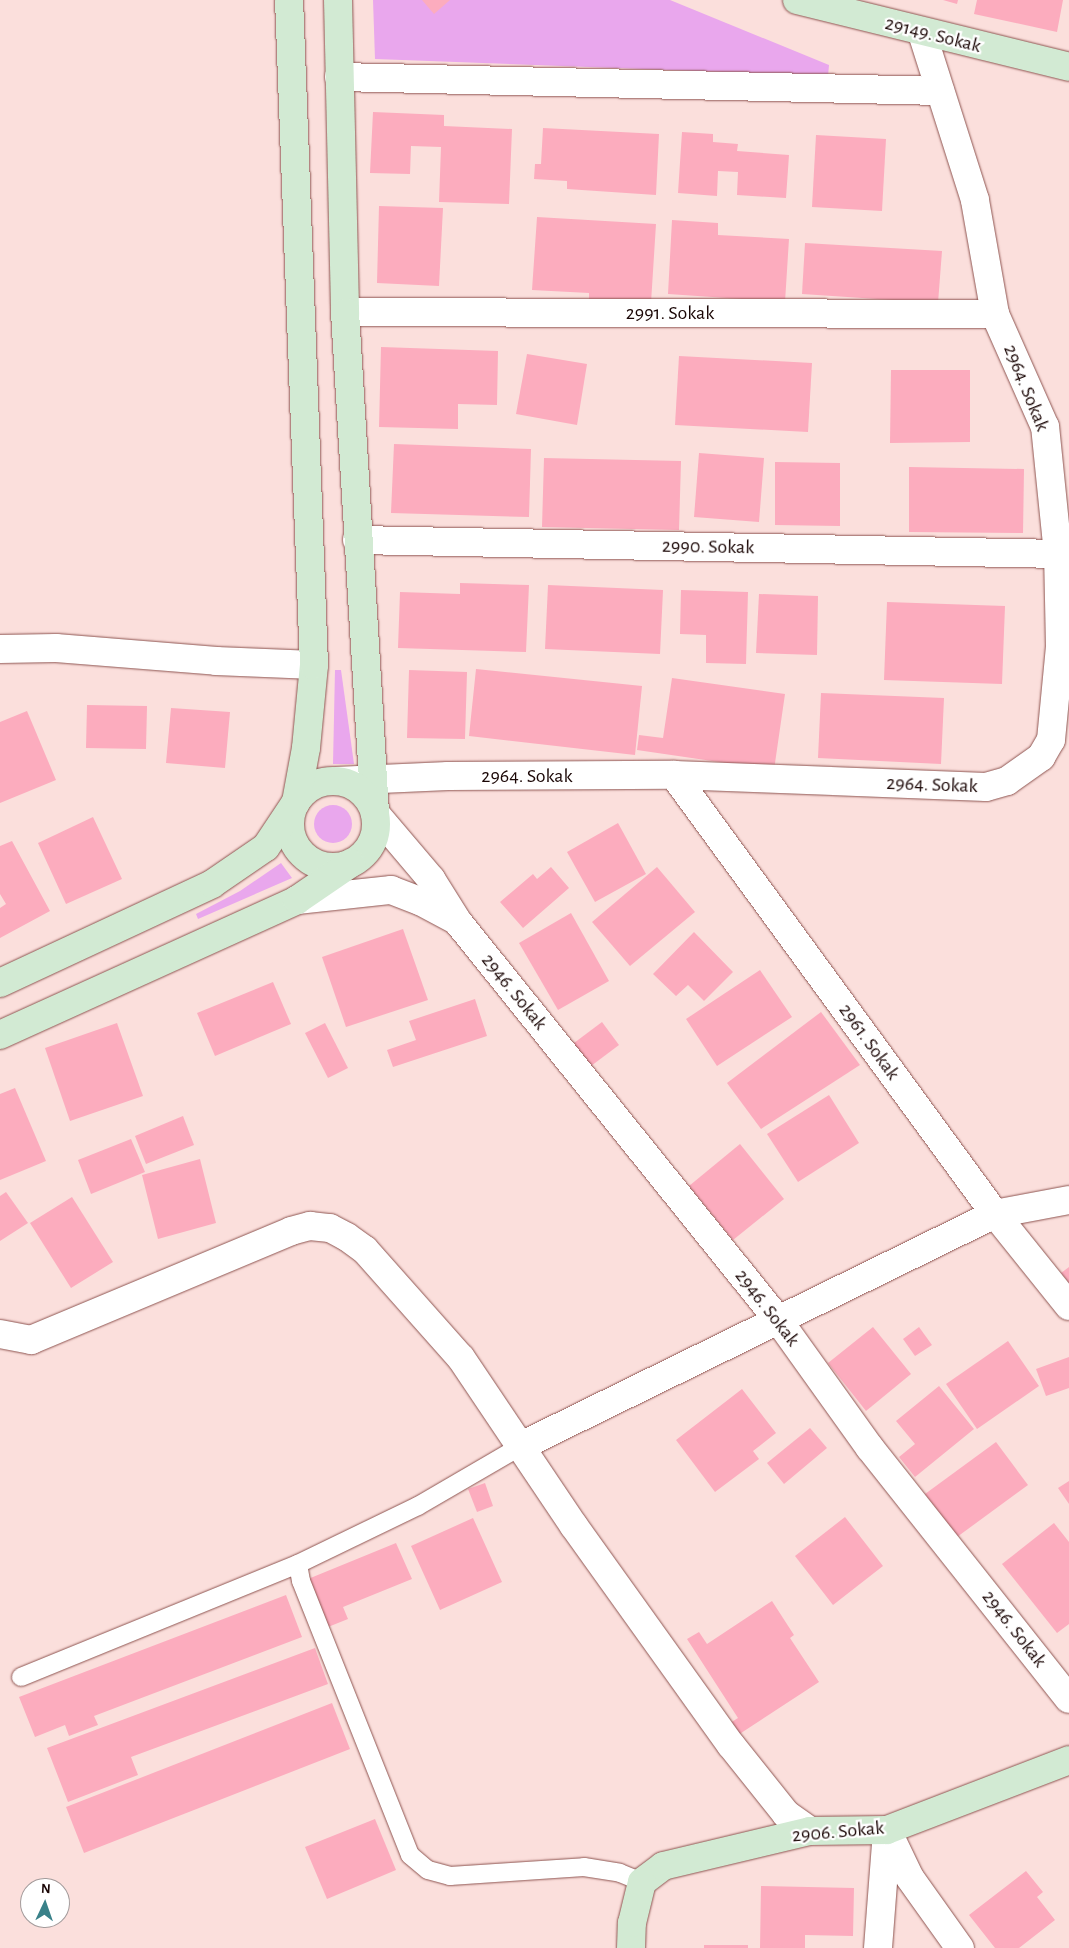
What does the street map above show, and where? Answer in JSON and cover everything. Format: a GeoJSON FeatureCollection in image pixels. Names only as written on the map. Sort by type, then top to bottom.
{"type":"FeatureCollection","features":[{"type":"Feature","properties":{"kind":"main road"},"geometry":{"type":"LineString","coordinates":[[289,0],[314,665],[306,748],[296,802],[291,813],[290,831],[300,852],[315,863],[327,866],[350,864]]}},
{"type":"Feature","properties":{"kind":"main road"},"geometry":{"type":"LineString","coordinates":[[0,1035],[297,900],[350,864],[372,843],[375,813],[357,540],[345,312],[338,0]]}},
{"type":"Feature","properties":{"kind":"main road","name":"29149. Sokak"},"geometry":{"type":"LineString","coordinates":[[797,0],[844,7],[922,33],[1069,67]]}},
{"type":"Feature","properties":{"kind":"main road"},"geometry":{"type":"LineString","coordinates":[[0,983],[212,884],[266,847],[296,802],[313,786],[336,781],[354,786],[363,793],[375,813]]}},
{"type":"Feature","properties":{"kind":"main road","name":"2906. Sokak"},"geometry":{"type":"LineString","coordinates":[[642,1882],[663,1866],[810,1831],[887,1830],[1069,1760]]}},
{"type":"Feature","properties":{"kind":"main road"},"geometry":{"type":"LineString","coordinates":[[631,1948],[632,1923],[642,1882]]}},
{"type":"Feature","properties":{"kind":"street","name":"2964. Sokak"},"geometry":{"type":"LineString","coordinates":[[336,781],[373,781],[448,776],[674,775],[986,787],[1007,781],[1041,757],[1051,740],[1060,646],[1058,554],[1045,428],[995,314],[975,200],[922,33]]}},
{"type":"Feature","properties":{"kind":"street"},"geometry":{"type":"LineString","coordinates":[[339,77],[940,91]]}},
{"type":"Feature","properties":{"kind":"street","name":"2991. Sokak"},"geometry":{"type":"LineString","coordinates":[[345,312],[995,314]]}},
{"type":"Feature","properties":{"kind":"street","name":"2990. Sokak"},"geometry":{"type":"LineString","coordinates":[[357,540],[1058,554]]}},
{"type":"Feature","properties":{"kind":"street"},"geometry":{"type":"LineString","coordinates":[[0,649],[56,648],[216,661],[314,665]]}},
{"type":"Feature","properties":{"kind":"street","name":"2961. Sokak"},"geometry":{"type":"LineString","coordinates":[[674,775],[995,1214],[1069,1306]]}},
{"type":"Feature","properties":{"kind":"street","name":"2946. Sokak"},"geometry":{"type":"LineString","coordinates":[[375,813],[431,878],[458,922],[779,1322],[870,1448],[1069,1699]]}},
{"type":"Feature","properties":{"kind":"street"},"geometry":{"type":"LineString","coordinates":[[350,864],[391,890],[420,901],[458,922]]}},
{"type":"Feature","properties":{"kind":"street"},"geometry":{"type":"LineString","coordinates":[[297,900],[391,890]]}},
{"type":"Feature","properties":{"kind":"street"},"geometry":{"type":"LineString","coordinates":[[521,1446],[779,1322],[995,1214],[1069,1200]]}},
{"type":"Feature","properties":{"kind":"street"},"geometry":{"type":"LineString","coordinates":[[0,1334],[30,1340],[291,1232],[310,1226],[330,1228],[365,1250],[461,1358],[574,1526],[732,1745],[786,1814],[810,1831]]}},
{"type":"Feature","properties":{"kind":"street"},"geometry":{"type":"LineString","coordinates":[[878,1948],[887,1830]]}},
{"type":"Feature","properties":{"kind":"street"},"geometry":{"type":"LineString","coordinates":[[887,1830],[910,1878],[960,1948]]}},
{"type":"Feature","properties":{"kind":"lane"},"geometry":{"type":"LineString","coordinates":[[22,1677],[298,1564],[418,1506],[521,1446]]}},
{"type":"Feature","properties":{"kind":"lane"},"geometry":{"type":"LineString","coordinates":[[298,1564],[301,1581],[410,1855],[428,1870],[450,1876],[584,1867],[620,1873],[642,1882]]}},
{"type":"Feature","properties":{"kind":"shaded area"},"geometry":{"type":"Polygon","coordinates":[[[373,0],[670,0],[829,65],[828,76],[375,59],[373,0]]]}},
{"type":"Feature","properties":{"kind":"shaded area"},"geometry":{"type":"Polygon","coordinates":[[[335,670],[341,670],[354,764],[333,764],[335,670]]]}},
{"type":"Feature","properties":{"kind":"shaded area"},"geometry":{"type":"Polygon","coordinates":[[[333,805],[346,811],[352,824],[346,837],[333,843],[320,837],[314,824],[320,811],[333,805]]]}},
{"type":"Feature","properties":{"kind":"shaded area"},"geometry":{"type":"Polygon","coordinates":[[[281,863],[292,878],[198,919],[196,914],[240,891],[281,863]]]}},
{"type":"Feature","properties":{"kind":"building"},"geometry":{"type":"Polygon","coordinates":[[[422,0],[450,0],[434,14],[422,0]]]}},
{"type":"Feature","properties":{"kind":"building"},"geometry":{"type":"Polygon","coordinates":[[[943,0],[958,0],[957,4],[943,0]]]}},
{"type":"Feature","properties":{"kind":"building"},"geometry":{"type":"Polygon","coordinates":[[[977,0],[1063,0],[1057,32],[974,14],[977,0]]]}},
{"type":"Feature","properties":{"kind":"building"},"geometry":{"type":"Polygon","coordinates":[[[373,112],[444,115],[444,126],[512,129],[509,204],[439,202],[441,147],[411,146],[410,174],[370,173],[373,112]]]}},
{"type":"Feature","properties":{"kind":"building"},"geometry":{"type":"Polygon","coordinates":[[[543,128],[659,134],[656,195],[567,189],[567,181],[534,179],[535,164],[541,164],[543,128]]]}},
{"type":"Feature","properties":{"kind":"building"},"geometry":{"type":"Polygon","coordinates":[[[682,132],[713,134],[713,142],[738,144],[737,151],[789,155],[786,198],[737,195],[738,172],[718,171],[717,196],[678,193],[682,132]]]}},
{"type":"Feature","properties":{"kind":"building"},"geometry":{"type":"Polygon","coordinates":[[[816,135],[886,139],[882,211],[812,207],[816,135]]]}},
{"type":"Feature","properties":{"kind":"building"},"geometry":{"type":"Polygon","coordinates":[[[379,206],[443,208],[439,286],[377,283],[379,206]]]}},
{"type":"Feature","properties":{"kind":"building"},"geometry":{"type":"Polygon","coordinates":[[[537,217],[656,224],[651,303],[589,299],[589,293],[532,290],[537,217]]]}},
{"type":"Feature","properties":{"kind":"building"},"geometry":{"type":"Polygon","coordinates":[[[672,220],[718,223],[718,235],[789,239],[785,302],[668,294],[672,220]]]}},
{"type":"Feature","properties":{"kind":"building"},"geometry":{"type":"Polygon","coordinates":[[[805,243],[942,251],[938,303],[802,294],[805,243]]]}},
{"type":"Feature","properties":{"kind":"building"},"geometry":{"type":"Polygon","coordinates":[[[381,347],[498,351],[497,405],[458,404],[458,429],[379,427],[381,347]]]}},
{"type":"Feature","properties":{"kind":"building"},"geometry":{"type":"Polygon","coordinates":[[[527,354],[587,364],[577,425],[516,414],[527,354]]]}},
{"type":"Feature","properties":{"kind":"building"},"geometry":{"type":"Polygon","coordinates":[[[679,356],[812,363],[808,432],[675,425],[679,356]]]}},
{"type":"Feature","properties":{"kind":"building"},"geometry":{"type":"Polygon","coordinates":[[[891,370],[970,370],[970,442],[890,443],[891,370]]]}},
{"type":"Feature","properties":{"kind":"building"},"geometry":{"type":"Polygon","coordinates":[[[394,444],[531,449],[529,517],[391,513],[394,444]]]}},
{"type":"Feature","properties":{"kind":"building"},"geometry":{"type":"Polygon","coordinates":[[[699,453],[764,458],[759,522],[694,517],[699,453]]]}},
{"type":"Feature","properties":{"kind":"building"},"geometry":{"type":"Polygon","coordinates":[[[544,458],[681,461],[679,530],[542,527],[544,458]]]}},
{"type":"Feature","properties":{"kind":"building"},"geometry":{"type":"Polygon","coordinates":[[[775,462],[840,463],[840,526],[775,525],[775,462]]]}},
{"type":"Feature","properties":{"kind":"building"},"geometry":{"type":"Polygon","coordinates":[[[909,467],[1024,469],[1023,533],[909,532],[909,467]]]}},
{"type":"Feature","properties":{"kind":"building"},"geometry":{"type":"Polygon","coordinates":[[[460,583],[529,585],[526,652],[398,648],[400,592],[460,594],[460,583]]]}},
{"type":"Feature","properties":{"kind":"building"},"geometry":{"type":"Polygon","coordinates":[[[548,585],[663,590],[660,654],[545,649],[548,585]]]}},
{"type":"Feature","properties":{"kind":"building"},"geometry":{"type":"Polygon","coordinates":[[[681,590],[748,592],[746,664],[706,663],[706,635],[680,634],[681,590]]]}},
{"type":"Feature","properties":{"kind":"building"},"geometry":{"type":"Polygon","coordinates":[[[759,594],[818,596],[817,655],[756,653],[759,594]]]}},
{"type":"Feature","properties":{"kind":"building"},"geometry":{"type":"Polygon","coordinates":[[[887,602],[1005,606],[1002,684],[884,680],[887,602]]]}},
{"type":"Feature","properties":{"kind":"building"},"geometry":{"type":"Polygon","coordinates":[[[476,669],[642,686],[635,755],[469,736],[476,669]]]}},
{"type":"Feature","properties":{"kind":"building"},"geometry":{"type":"Polygon","coordinates":[[[409,670],[467,672],[465,739],[407,738],[409,670]]]}},
{"type":"Feature","properties":{"kind":"building"},"geometry":{"type":"Polygon","coordinates":[[[672,678],[785,694],[774,770],[637,750],[639,735],[663,738],[672,678]]]}},
{"type":"Feature","properties":{"kind":"building"},"geometry":{"type":"Polygon","coordinates":[[[821,693],[944,698],[941,764],[818,758],[821,693]]]}},
{"type":"Feature","properties":{"kind":"building"},"geometry":{"type":"Polygon","coordinates":[[[87,705],[147,706],[146,749],[86,748],[87,705]]]}},
{"type":"Feature","properties":{"kind":"building"},"geometry":{"type":"Polygon","coordinates":[[[171,708],[230,712],[225,768],[166,763],[171,708]]]}},
{"type":"Feature","properties":{"kind":"building"},"geometry":{"type":"Polygon","coordinates":[[[27,711],[56,780],[0,803],[0,722],[27,711]]]}},
{"type":"Feature","properties":{"kind":"building"},"geometry":{"type":"Polygon","coordinates":[[[93,817],[122,879],[66,904],[38,843],[93,817]]]}},
{"type":"Feature","properties":{"kind":"building"},"geometry":{"type":"Polygon","coordinates":[[[618,823],[646,874],[595,902],[567,852],[618,823]]]}},
{"type":"Feature","properties":{"kind":"building"},"geometry":{"type":"Polygon","coordinates":[[[12,841],[50,911],[0,938],[0,908],[6,904],[0,894],[0,846],[12,841]]]}},
{"type":"Feature","properties":{"kind":"building"},"geometry":{"type":"Polygon","coordinates":[[[551,867],[569,888],[523,928],[500,902],[533,874],[537,879],[551,867]]]}},
{"type":"Feature","properties":{"kind":"building"},"geometry":{"type":"Polygon","coordinates":[[[657,867],[695,912],[630,966],[592,922],[657,867]]]}},
{"type":"Feature","properties":{"kind":"building"},"geometry":{"type":"Polygon","coordinates":[[[571,913],[609,981],[558,1010],[519,943],[571,913]]]}},
{"type":"Feature","properties":{"kind":"building"},"geometry":{"type":"Polygon","coordinates":[[[403,929],[428,1000],[346,1027],[322,957],[403,929]]]}},
{"type":"Feature","properties":{"kind":"building"},"geometry":{"type":"Polygon","coordinates":[[[694,932],[733,972],[704,1001],[688,985],[676,996],[653,974],[694,932]]]}},
{"type":"Feature","properties":{"kind":"building"},"geometry":{"type":"Polygon","coordinates":[[[760,970],[792,1017],[717,1066],[686,1019],[760,970]]]}},
{"type":"Feature","properties":{"kind":"building"},"geometry":{"type":"Polygon","coordinates":[[[273,982],[291,1024],[215,1056],[197,1013],[273,982]]]}},
{"type":"Feature","properties":{"kind":"building"},"geometry":{"type":"Polygon","coordinates":[[[475,999],[487,1036],[393,1067],[387,1050],[416,1040],[409,1021],[475,999]]]}},
{"type":"Feature","properties":{"kind":"building"},"geometry":{"type":"Polygon","coordinates":[[[821,1012],[860,1065],[761,1129],[727,1083],[821,1012]]]}},
{"type":"Feature","properties":{"kind":"building"},"geometry":{"type":"Polygon","coordinates":[[[602,1022],[619,1045],[587,1069],[570,1046],[602,1022]]]}},
{"type":"Feature","properties":{"kind":"building"},"geometry":{"type":"Polygon","coordinates":[[[117,1023],[143,1096],[70,1121],[45,1048],[117,1023]]]}},
{"type":"Feature","properties":{"kind":"building"},"geometry":{"type":"Polygon","coordinates":[[[325,1023],[348,1068],[328,1078],[305,1033],[325,1023]]]}},
{"type":"Feature","properties":{"kind":"building"},"geometry":{"type":"Polygon","coordinates":[[[15,1088],[46,1161],[0,1180],[0,1094],[15,1088]]]}},
{"type":"Feature","properties":{"kind":"building"},"geometry":{"type":"Polygon","coordinates":[[[829,1095],[859,1143],[798,1182],[767,1134],[829,1095]]]}},
{"type":"Feature","properties":{"kind":"building"},"geometry":{"type":"Polygon","coordinates":[[[183,1116],[194,1145],[146,1164],[135,1136],[183,1116]]]}},
{"type":"Feature","properties":{"kind":"building"},"geometry":{"type":"Polygon","coordinates":[[[131,1139],[145,1172],[91,1194],[78,1160],[131,1139]]]}},
{"type":"Feature","properties":{"kind":"building"},"geometry":{"type":"Polygon","coordinates":[[[740,1144],[784,1199],[733,1240],[689,1186],[740,1144]]]}},
{"type":"Feature","properties":{"kind":"building"},"geometry":{"type":"Polygon","coordinates":[[[200,1159],[216,1223],[158,1239],[142,1175],[200,1159]]]}},
{"type":"Feature","properties":{"kind":"building"},"geometry":{"type":"Polygon","coordinates":[[[6,1192],[28,1223],[0,1241],[0,1196],[6,1192]]]}},
{"type":"Feature","properties":{"kind":"building"},"geometry":{"type":"Polygon","coordinates":[[[72,1197],[113,1262],[71,1288],[30,1223],[72,1197]]]}},
{"type":"Feature","properties":{"kind":"building"},"geometry":{"type":"Polygon","coordinates":[[[1069,1267],[1069,1283],[1061,1273],[1069,1267]]]}},
{"type":"Feature","properties":{"kind":"building"},"geometry":{"type":"Polygon","coordinates":[[[873,1327],[911,1374],[866,1411],[828,1363],[873,1327]]]}},
{"type":"Feature","properties":{"kind":"building"},"geometry":{"type":"Polygon","coordinates":[[[919,1327],[932,1345],[915,1356],[903,1339],[919,1327]]]}},
{"type":"Feature","properties":{"kind":"building"},"geometry":{"type":"Polygon","coordinates":[[[1008,1341],[1039,1386],[977,1429],[946,1384],[1008,1341]]]}},
{"type":"Feature","properties":{"kind":"building"},"geometry":{"type":"Polygon","coordinates":[[[1069,1357],[1069,1388],[1046,1396],[1036,1369],[1069,1357]]]}},
{"type":"Feature","properties":{"kind":"building"},"geometry":{"type":"Polygon","coordinates":[[[939,1386],[974,1429],[915,1477],[899,1457],[915,1444],[896,1421],[939,1386]]]}},
{"type":"Feature","properties":{"kind":"building"},"geometry":{"type":"Polygon","coordinates":[[[742,1389],[776,1433],[753,1451],[759,1459],[715,1492],[676,1440],[742,1389]]]}},
{"type":"Feature","properties":{"kind":"building"},"geometry":{"type":"Polygon","coordinates":[[[810,1428],[827,1448],[784,1484],[767,1463],[810,1428]]]}},
{"type":"Feature","properties":{"kind":"building"},"geometry":{"type":"Polygon","coordinates":[[[996,1442],[1028,1485],[957,1537],[925,1494],[996,1442]]]}},
{"type":"Feature","properties":{"kind":"building"},"geometry":{"type":"Polygon","coordinates":[[[1069,1481],[1069,1504],[1058,1488],[1069,1481]]]}},
{"type":"Feature","properties":{"kind":"building"},"geometry":{"type":"Polygon","coordinates":[[[485,1483],[493,1506],[477,1512],[468,1489],[485,1483]]]}},
{"type":"Feature","properties":{"kind":"building"},"geometry":{"type":"Polygon","coordinates":[[[845,1517],[883,1566],[833,1605],[795,1556],[845,1517]]]}},
{"type":"Feature","properties":{"kind":"building"},"geometry":{"type":"Polygon","coordinates":[[[473,1518],[502,1582],[440,1610],[411,1546],[473,1518]]]}},
{"type":"Feature","properties":{"kind":"building"},"geometry":{"type":"Polygon","coordinates":[[[1054,1523],[1069,1542],[1069,1624],[1057,1633],[1002,1564],[1054,1523]]]}},
{"type":"Feature","properties":{"kind":"building"},"geometry":{"type":"Polygon","coordinates":[[[396,1543],[412,1579],[343,1607],[348,1619],[328,1627],[308,1579],[396,1543]]]}},
{"type":"Feature","properties":{"kind":"building"},"geometry":{"type":"Polygon","coordinates":[[[286,1595],[302,1637],[94,1716],[98,1725],[69,1736],[65,1725],[35,1737],[19,1697],[286,1595]]]}},
{"type":"Feature","properties":{"kind":"building"},"geometry":{"type":"Polygon","coordinates":[[[772,1601],[794,1635],[790,1638],[819,1682],[738,1735],[730,1723],[738,1718],[687,1639],[699,1632],[707,1644],[772,1601]]]}},
{"type":"Feature","properties":{"kind":"building"},"geometry":{"type":"Polygon","coordinates":[[[315,1648],[328,1684],[131,1757],[138,1775],[68,1802],[47,1748],[315,1648]]]}},
{"type":"Feature","properties":{"kind":"building"},"geometry":{"type":"Polygon","coordinates":[[[332,1703],[350,1749],[84,1853],[66,1807],[332,1703]]]}},
{"type":"Feature","properties":{"kind":"building"},"geometry":{"type":"Polygon","coordinates":[[[375,1819],[396,1870],[327,1899],[305,1847],[375,1819]]]}},
{"type":"Feature","properties":{"kind":"building"},"geometry":{"type":"Polygon","coordinates":[[[1026,1871],[1043,1892],[1037,1897],[1055,1920],[1019,1948],[995,1948],[969,1915],[1026,1871]]]}},
{"type":"Feature","properties":{"kind":"building"},"geometry":{"type":"Polygon","coordinates":[[[761,1886],[854,1888],[853,1936],[805,1935],[805,1948],[760,1948],[761,1886]]]}},
{"type":"Feature","properties":{"kind":"building"},"geometry":{"type":"Polygon","coordinates":[[[704,1945],[748,1945],[748,1948],[704,1948],[704,1945]]]}}]}
